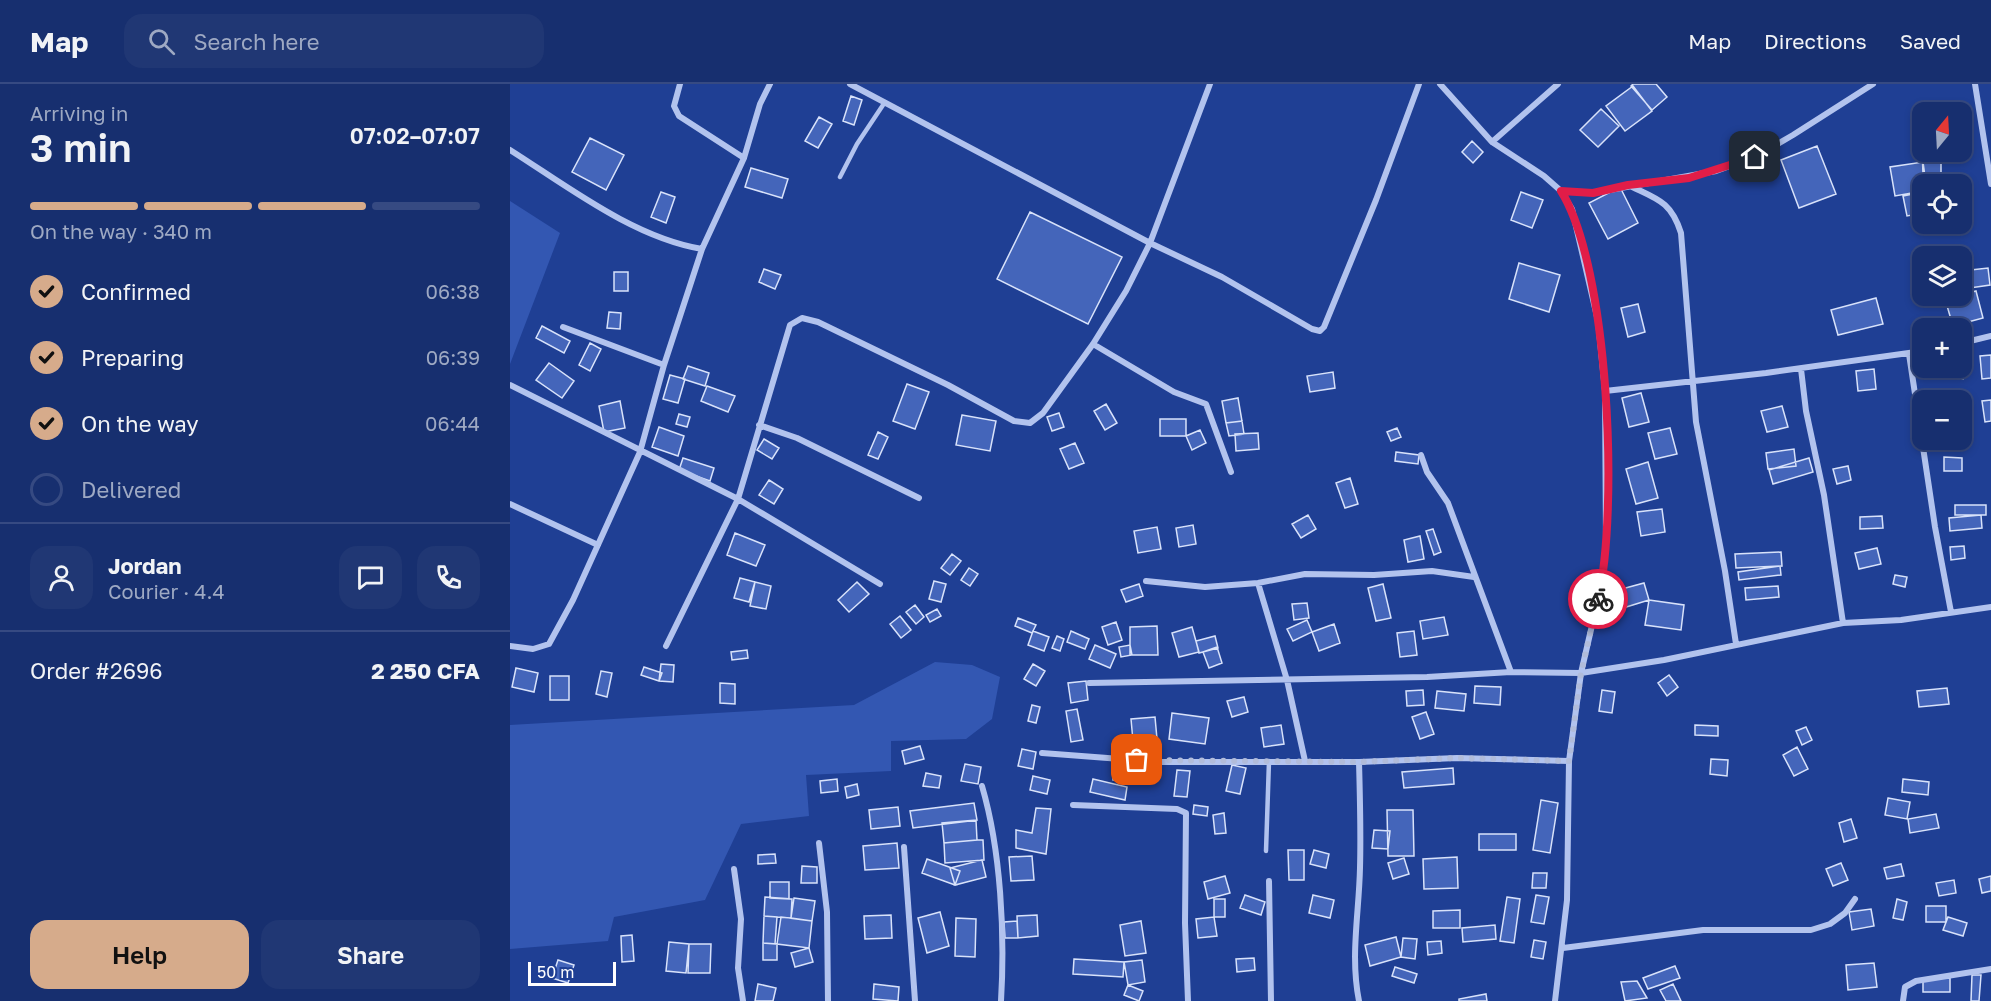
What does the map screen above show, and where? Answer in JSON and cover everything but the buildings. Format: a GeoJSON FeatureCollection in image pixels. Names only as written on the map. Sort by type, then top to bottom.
{"type":"FeatureCollection","features":[{"type":"Feature","properties":{"kind":"street"},"geometry":{"type":"LineString","coordinates":[[680,84],[674,106],[679,116],[744,158]]}},
{"type":"Feature","properties":{"kind":"street"},"geometry":{"type":"LineString","coordinates":[[510,646],[533,649],[549,644],[598,545],[640,452],[664,365],[702,249],[744,158],[760,104],[770,84]]}},
{"type":"Feature","properties":{"kind":"street"},"geometry":{"type":"LineString","coordinates":[[850,84],[1150,243],[1222,277],[1312,329],[1320,331],[1377,200],[1419,84]]}},
{"type":"Feature","properties":{"kind":"street"},"geometry":{"type":"LineString","coordinates":[[666,646],[738,499],[790,325],[802,318],[818,322],[1014,421],[1030,423],[1043,413],[1094,344],[1126,291],[1150,243],[1210,84]]}},
{"type":"Feature","properties":{"kind":"street"},"geometry":{"type":"LineString","coordinates":[[1440,84],[1492,142],[1544,176],[1561,191],[1572,209],[1598,321],[1605,391],[1606,542],[1602,582],[1581,673],[1569,761],[1567,900],[1556,1001]]}},
{"type":"Feature","properties":{"kind":"street"},"geometry":{"type":"LineString","coordinates":[[1492,142],[1558,84]]}},
{"type":"Feature","properties":{"kind":"street"},"geometry":{"type":"LineString","coordinates":[[1561,191],[1593,193],[1628,185],[1689,178],[1755,157],[1873,84]]}},
{"type":"Feature","properties":{"kind":"street"},"geometry":{"type":"LineString","coordinates":[[1975,84],[1991,184]]}},
{"type":"Feature","properties":{"kind":"street"},"geometry":{"type":"LineString","coordinates":[[510,150],[631,224],[680,245],[702,249]]}},
{"type":"Feature","properties":{"kind":"street"},"geometry":{"type":"LineString","coordinates":[[1628,185],[1662,202],[1675,214],[1681,233],[1696,422],[1725,571],[1736,644]]}},
{"type":"Feature","properties":{"kind":"street"},"geometry":{"type":"LineString","coordinates":[[563,327],[664,365]]}},
{"type":"Feature","properties":{"kind":"street"},"geometry":{"type":"LineString","coordinates":[[1972,341],[1991,336]]}},
{"type":"Feature","properties":{"kind":"street"},"geometry":{"type":"LineString","coordinates":[[1094,344],[1174,392],[1206,404],[1231,472]]}},
{"type":"Feature","properties":{"kind":"street"},"geometry":{"type":"LineString","coordinates":[[1605,391],[1801,369],[1912,353]]}},
{"type":"Feature","properties":{"kind":"street"},"geometry":{"type":"LineString","coordinates":[[1909,354],[1935,527],[1951,612]]}},
{"type":"Feature","properties":{"kind":"street"},"geometry":{"type":"LineString","coordinates":[[1801,369],[1806,411],[1824,495],[1843,622]]}},
{"type":"Feature","properties":{"kind":"street"},"geometry":{"type":"LineString","coordinates":[[510,385],[738,499],[880,584]]}},
{"type":"Feature","properties":{"kind":"street"},"geometry":{"type":"LineString","coordinates":[[759,425],[797,438],[919,498]]}},
{"type":"Feature","properties":{"kind":"street"},"geometry":{"type":"LineString","coordinates":[[1422,455],[1427,472],[1448,503],[1511,672]]}},
{"type":"Feature","properties":{"kind":"street"},"geometry":{"type":"LineString","coordinates":[[510,504],[598,545]]}},
{"type":"Feature","properties":{"kind":"street"},"geometry":{"type":"LineString","coordinates":[[1146,581],[1205,587],[1258,583],[1305,574],[1374,575],[1432,571],[1474,577]]}},
{"type":"Feature","properties":{"kind":"street"},"geometry":{"type":"LineString","coordinates":[[1258,583],[1287,680],[1305,761]]}},
{"type":"Feature","properties":{"kind":"street"},"geometry":{"type":"LineString","coordinates":[[1089,683],[1287,680],[1511,672],[1581,673],[1843,622],[1901,620],[1991,607]]}},
{"type":"Feature","properties":{"kind":"street"},"geometry":{"type":"LineString","coordinates":[[1042,753],[1160,762],[1359,762],[1457,758],[1569,761]]}},
{"type":"Feature","properties":{"kind":"street"},"geometry":{"type":"LineString","coordinates":[[1359,762],[1360,869],[1354,936],[1354,977],[1359,1001]]}},
{"type":"Feature","properties":{"kind":"street"},"geometry":{"type":"LineString","coordinates":[[982,786],[996,859],[1003,970],[1001,1001]]}},
{"type":"Feature","properties":{"kind":"street"},"geometry":{"type":"LineString","coordinates":[[1073,805],[1177,809],[1186,813],[1185,923],[1188,1001]]}},
{"type":"Feature","properties":{"kind":"street"},"geometry":{"type":"LineString","coordinates":[[819,843],[827,912],[828,1001]]}},
{"type":"Feature","properties":{"kind":"street"},"geometry":{"type":"LineString","coordinates":[[904,847],[915,1001]]}},
{"type":"Feature","properties":{"kind":"street"},"geometry":{"type":"LineString","coordinates":[[734,869],[741,919],[738,968],[743,1001]]}},
{"type":"Feature","properties":{"kind":"street"},"geometry":{"type":"LineString","coordinates":[[1269,881],[1271,1001]]}},
{"type":"Feature","properties":{"kind":"street"},"geometry":{"type":"LineString","coordinates":[[1563,948],[1703,930],[1749,928],[1789,932],[1811,930],[1830,924],[1845,913],[1854,899]]}},
{"type":"Feature","properties":{"kind":"street"},"geometry":{"type":"LineString","coordinates":[[1903,1001],[1905,987],[1916,981],[1991,969]]}},
{"type":"Feature","properties":{"kind":"lane"},"geometry":{"type":"LineString","coordinates":[[840,177],[857,144],[885,102]]}},
{"type":"Feature","properties":{"kind":"lane"},"geometry":{"type":"LineString","coordinates":[[1266,851],[1269,761]]}},
{"type":"Feature","properties":{"kind":"shaded area"},"geometry":{"type":"Polygon","coordinates":[[[510,201],[560,233],[510,364],[510,201]]]}},
{"type":"Feature","properties":{"kind":"shaded area"},"geometry":{"type":"Polygon","coordinates":[[[935,662],[972,665],[1000,677],[992,719],[966,739],[891,741],[891,771],[806,775],[809,816],[741,824],[705,900],[614,917],[608,941],[510,949],[510,725],[854,705],[935,662]]]}},
{"type":"Feature","properties":{"kind":"way so far"},"geometry":{"type":"LineString","coordinates":[[1137,760],[1359,762],[1457,758],[1569,761],[1581,673],[1598,599]]}},
{"type":"Feature","properties":{"kind":"route"},"geometry":{"type":"LineString","coordinates":[[1598,599],[1606,542],[1605,391],[1598,321],[1586,263],[1572,209],[1561,191],[1593,193],[1628,185],[1689,178],[1755,157]]}}]}
